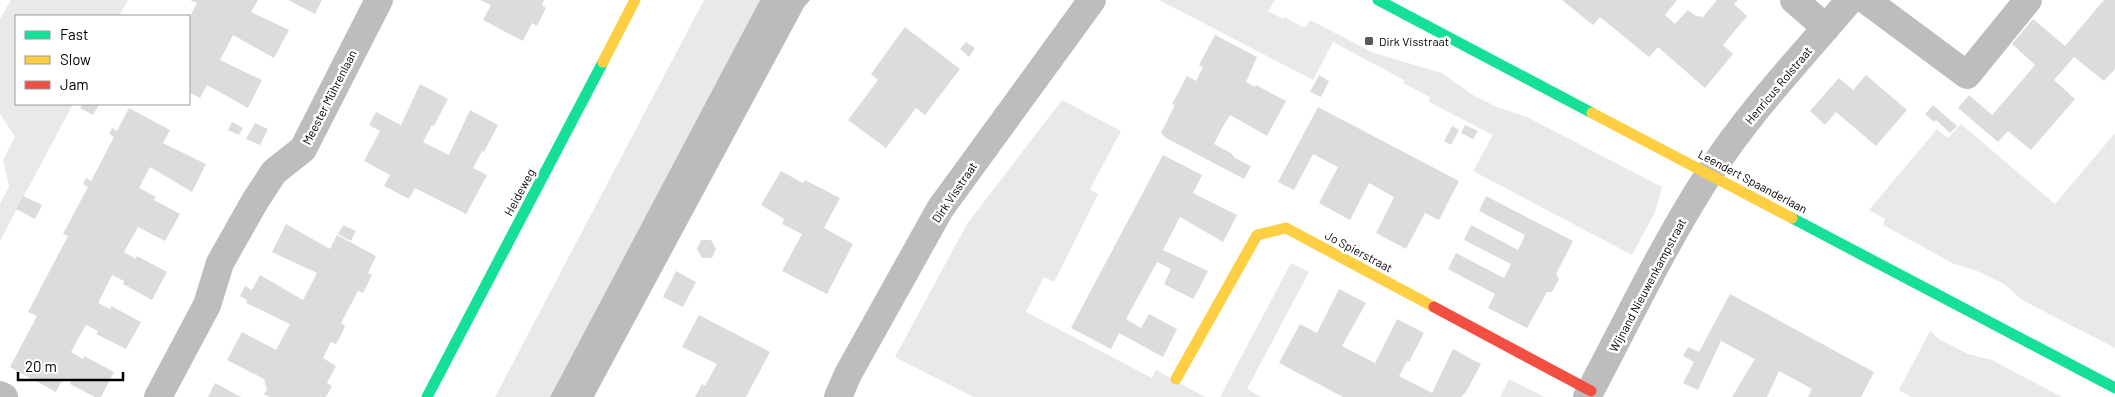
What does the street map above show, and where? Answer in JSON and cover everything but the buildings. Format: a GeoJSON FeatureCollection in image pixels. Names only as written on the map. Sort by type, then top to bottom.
{"type":"FeatureCollection","features":[{"type":"Feature","properties":{"kind":"street","name":"Meester Mührenlaan"},"geometry":{"type":"LineString","coordinates":[[158,397],[207,305],[220,263],[228,247],[274,172],[302,149],[379,0]]}},
{"type":"Feature","properties":{"kind":"street","name":"Heideweg"},"geometry":{"type":"LineString","coordinates":[[427,397],[635,0]]}},
{"type":"Feature","properties":{"kind":"street","name":"Dirk Visstraat"},"geometry":{"type":"LineString","coordinates":[[838,397],[848,374],[940,209],[1092,0]]}},
{"type":"Feature","properties":{"kind":"street","name":"Leendert Spaanderlaan"},"geometry":{"type":"LineString","coordinates":[[1378,0],[1455,42],[1710,173],[2115,388]]}},
{"type":"Feature","properties":{"kind":"street"},"geometry":{"type":"LineString","coordinates":[[1794,0],[1826,28]]}},
{"type":"Feature","properties":{"kind":"street","name":"Henricus Rolstraat"},"geometry":{"type":"LineString","coordinates":[[1710,173],[1757,109],[1850,0]]}},
{"type":"Feature","properties":{"kind":"street"},"geometry":{"type":"LineString","coordinates":[[1866,0],[1967,75],[2028,0]]}},
{"type":"Feature","properties":{"kind":"street","name":"Wijnand Nieuwenkampstraat"},"geometry":{"type":"LineString","coordinates":[[1589,394],[1666,247],[1710,173]]}},
{"type":"Feature","properties":{"kind":"street","name":"Jo Spierstraat"},"geometry":{"type":"LineString","coordinates":[[1176,379],[1257,236],[1286,228],[1589,394]]}},
{"type":"Feature","properties":{"kind":"street"},"geometry":{"type":"LineString","coordinates":[[0,395],[4,397]]}},
{"type":"Feature","properties":{"kind":"shaded area"},"geometry":{"type":"Polygon","coordinates":[[[11,0],[128,0],[120,15],[15,15],[15,105],[72,105],[0,241],[0,204],[9,187],[3,160],[15,137],[0,114],[0,19],[11,0]]]}},
{"type":"Feature","properties":{"kind":"shaded area"},"geometry":{"type":"Polygon","coordinates":[[[704,0],[760,0],[550,397],[495,397],[704,0]]]}},
{"type":"Feature","properties":{"kind":"shaded area"},"geometry":{"type":"Polygon","coordinates":[[[760,0],[810,0],[804,7],[594,397],[550,397],[760,0]]]}},
{"type":"Feature","properties":{"kind":"shaded area"},"geometry":{"type":"Polygon","coordinates":[[[1159,0],[1275,0],[1268,11],[1283,19],[1284,17],[1305,28],[1310,20],[1374,53],[1442,73],[1473,95],[1497,107],[1527,117],[1662,187],[1655,212],[1632,255],[1473,171],[1493,135],[1429,102],[1430,97],[1403,83],[1404,80],[1333,42],[1313,80],[1159,0]]]}},
{"type":"Feature","properties":{"kind":"shaded area"},"geometry":{"type":"Polygon","coordinates":[[[1062,100],[1121,131],[1090,189],[1098,194],[1054,282],[1044,277],[1026,312],[1152,378],[1156,370],[1205,397],[973,397],[895,357],[967,224],[1062,100]]]}},
{"type":"Feature","properties":{"kind":"shaded area"},"geometry":{"type":"Polygon","coordinates":[[[1961,124],[2055,204],[2115,133],[2115,348],[2022,300],[2004,284],[1977,271],[1954,264],[1883,225],[1885,219],[1869,210],[1937,129],[1948,138],[1961,124]]]}},
{"type":"Feature","properties":{"kind":"shaded area"},"geometry":{"type":"Polygon","coordinates":[[[1291,263],[1309,272],[1247,389],[1261,397],[1220,397],[1291,263]]]}},
{"type":"Feature","properties":{"kind":"shaded area"},"geometry":{"type":"Polygon","coordinates":[[[1930,331],[1939,339],[1968,354],[1992,360],[2062,397],[1911,397],[1899,390],[1930,331]]]}},
{"type":"Feature","properties":{"kind":"shaded area"},"geometry":{"type":"Polygon","coordinates":[[[1509,379],[1545,397],[1500,397],[1509,379]]]}},
{"type":"Feature","properties":{"kind":"traffic: fast"},"geometry":{"type":"LineString","coordinates":[[1378,0],[1592,113]]}},
{"type":"Feature","properties":{"kind":"traffic: fast"},"geometry":{"type":"LineString","coordinates":[[427,397],[603,62]]}},
{"type":"Feature","properties":{"kind":"traffic: fast"},"geometry":{"type":"LineString","coordinates":[[1792,218],[2115,388]]}},
{"type":"Feature","properties":{"kind":"traffic: slow"},"geometry":{"type":"LineString","coordinates":[[603,62],[635,0]]}},
{"type":"Feature","properties":{"kind":"traffic: slow"},"geometry":{"type":"LineString","coordinates":[[1592,113],[1792,218]]}},
{"type":"Feature","properties":{"kind":"traffic: slow"},"geometry":{"type":"LineString","coordinates":[[1176,379],[1257,235],[1286,228],[1434,307]]}},
{"type":"Feature","properties":{"kind":"traffic: jam"},"geometry":{"type":"LineString","coordinates":[[1434,307],[1591,391]]}},
{"type":"Feature","properties":{"kind":"place","name":"Dirk Visstraat"},"geometry":{"type":"Point","coordinates":[1369,41]}}]}
